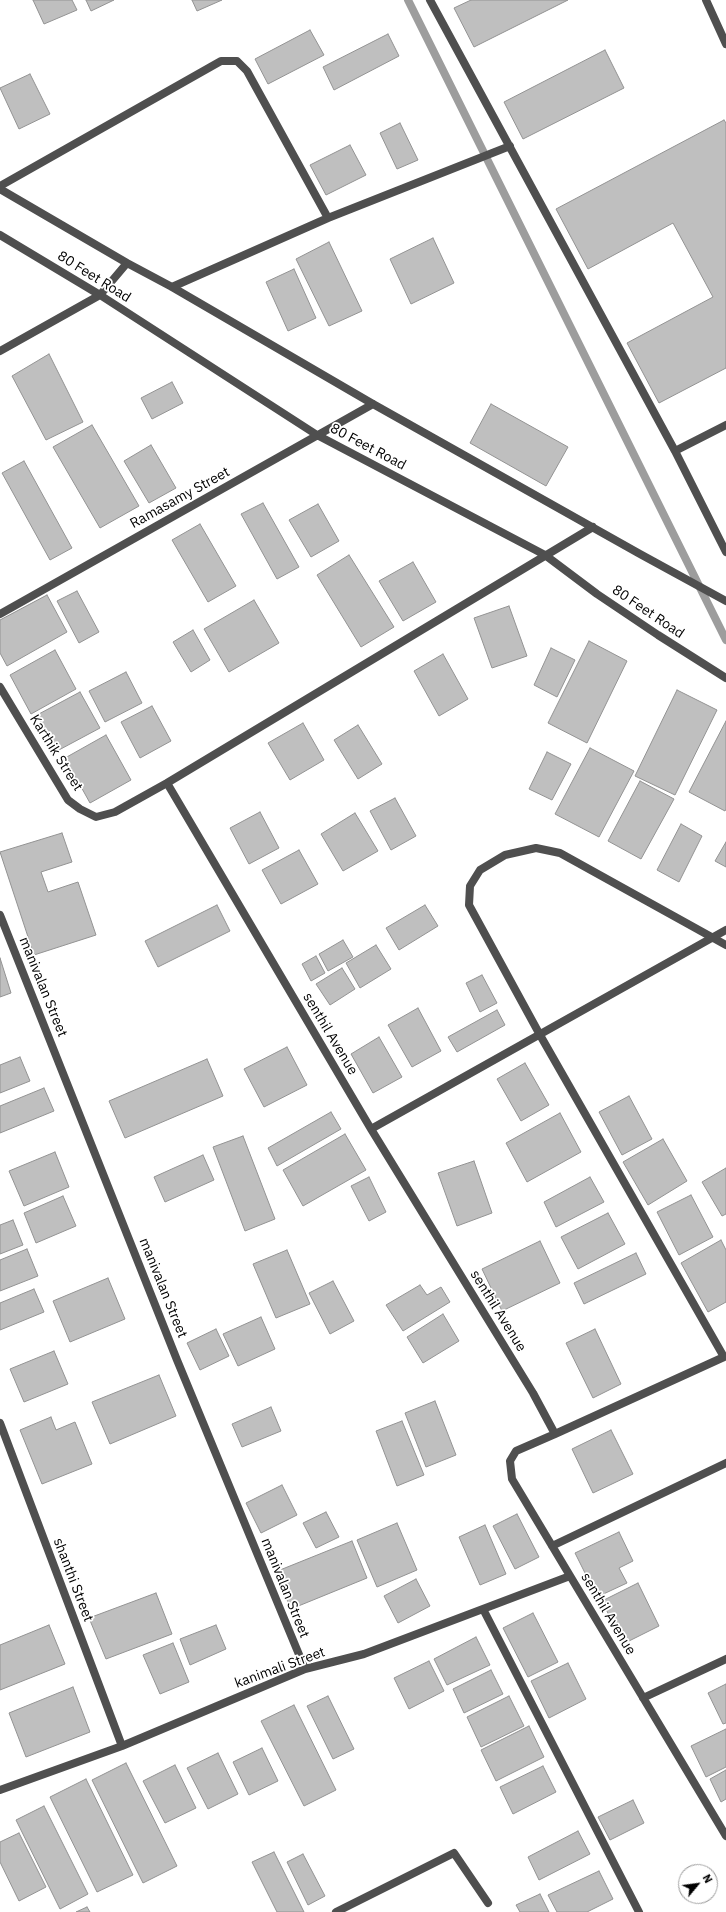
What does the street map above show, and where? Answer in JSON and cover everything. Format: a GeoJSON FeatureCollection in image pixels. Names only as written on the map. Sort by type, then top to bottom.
{"type":"FeatureCollection","features":[{"type":"Feature","properties":{"kind":"street"},"geometry":{"type":"LineString","coordinates":[[430,0],[675,451],[726,552]]}},
{"type":"Feature","properties":{"kind":"street"},"geometry":{"type":"LineString","coordinates":[[706,0],[726,44]]}},
{"type":"Feature","properties":{"kind":"street"},"geometry":{"type":"LineString","coordinates":[[0,186],[221,61],[237,61],[247,71],[328,218]]}},
{"type":"Feature","properties":{"kind":"street"},"geometry":{"type":"LineString","coordinates":[[172,287],[328,218],[510,146]]}},
{"type":"Feature","properties":{"kind":"street","name":"80 Feet Road"},"geometry":{"type":"LineString","coordinates":[[0,189],[373,404],[726,601]]}},
{"type":"Feature","properties":{"kind":"street","name":"80 Feet Road"},"geometry":{"type":"LineString","coordinates":[[0,235],[100,295],[317,435],[545,555],[597,594],[726,678]]}},
{"type":"Feature","properties":{"kind":"street"},"geometry":{"type":"LineString","coordinates":[[0,350],[100,295],[127,263]]}},
{"type":"Feature","properties":{"kind":"street","name":"Ramasamy Street"},"geometry":{"type":"LineString","coordinates":[[0,614],[373,404]]}},
{"type":"Feature","properties":{"kind":"street"},"geometry":{"type":"LineString","coordinates":[[675,451],[726,424]]}},
{"type":"Feature","properties":{"kind":"street","name":"Karthik Street"},"geometry":{"type":"LineString","coordinates":[[0,687],[68,800],[80,809],[96,817],[115,812],[167,783],[593,527]]}},
{"type":"Feature","properties":{"kind":"street","name":"senthil Avenue"},"geometry":{"type":"LineString","coordinates":[[167,783],[372,1129],[533,1393],[555,1434],[516,1451],[510,1461],[512,1479],[726,1836]]}},
{"type":"Feature","properties":{"kind":"street"},"geometry":{"type":"LineString","coordinates":[[555,1434],[724,1357],[540,1035],[469,905],[470,886],[480,870],[505,855],[536,848],[560,853],[726,945]]}},
{"type":"Feature","properties":{"kind":"street","name":"manivalan Street"},"geometry":{"type":"LineString","coordinates":[[0,915],[177,1360],[305,1669]]}},
{"type":"Feature","properties":{"kind":"street"},"geometry":{"type":"LineString","coordinates":[[372,1129],[726,930]]}},
{"type":"Feature","properties":{"kind":"street","name":"shanthi Street"},"geometry":{"type":"LineString","coordinates":[[0,1423],[122,1746]]}},
{"type":"Feature","properties":{"kind":"street"},"geometry":{"type":"LineString","coordinates":[[552,1546],[726,1463]]}},
{"type":"Feature","properties":{"kind":"street","name":"kanimali Street"},"geometry":{"type":"LineString","coordinates":[[0,1790],[122,1746],[305,1669],[364,1654],[570,1576]]}},
{"type":"Feature","properties":{"kind":"street"},"geometry":{"type":"LineString","coordinates":[[483,1609],[639,1912]]}},
{"type":"Feature","properties":{"kind":"street"},"geometry":{"type":"LineString","coordinates":[[643,1698],[726,1659]]}},
{"type":"Feature","properties":{"kind":"street"},"geometry":{"type":"LineString","coordinates":[[336,1912],[454,1853],[488,1903]]}},
{"type":"Feature","properties":{"kind":"building"},"geometry":{"type":"Polygon","coordinates":[[[33,0],[72,0],[77,10],[44,24],[33,0]]]}},
{"type":"Feature","properties":{"kind":"building"},"geometry":{"type":"Polygon","coordinates":[[[86,0],[114,0],[91,11],[86,0]]]}},
{"type":"Feature","properties":{"kind":"building"},"geometry":{"type":"Polygon","coordinates":[[[192,0],[222,0],[197,11],[192,0]]]}},
{"type":"Feature","properties":{"kind":"building"},"geometry":{"type":"Polygon","coordinates":[[[471,0],[568,0],[474,47],[454,8],[471,0]]]}},
{"type":"Feature","properties":{"kind":"building"},"geometry":{"type":"Polygon","coordinates":[[[310,30],[324,55],[268,84],[255,59],[310,30]]]}},
{"type":"Feature","properties":{"kind":"building"},"geometry":{"type":"Polygon","coordinates":[[[388,34],[399,56],[334,90],[323,67],[388,34]]]}},
{"type":"Feature","properties":{"kind":"building"},"geometry":{"type":"Polygon","coordinates":[[[605,50],[624,88],[523,139],[504,102],[605,50]]]}},
{"type":"Feature","properties":{"kind":"building"},"geometry":{"type":"Polygon","coordinates":[[[30,74],[50,114],[19,129],[0,88],[30,74]]]}},
{"type":"Feature","properties":{"kind":"building"},"geometry":{"type":"Polygon","coordinates":[[[724,120],[726,123],[726,368],[659,403],[627,343],[713,297],[673,223],[588,269],[556,209],[724,120]]]}},
{"type":"Feature","properties":{"kind":"building"},"geometry":{"type":"Polygon","coordinates":[[[400,123],[418,160],[397,169],[380,133],[400,123]]]}},
{"type":"Feature","properties":{"kind":"building"},"geometry":{"type":"Polygon","coordinates":[[[350,145],[366,175],[326,195],[310,165],[350,145]]]}},
{"type":"Feature","properties":{"kind":"building"},"geometry":{"type":"Polygon","coordinates":[[[433,238],[454,283],[411,304],[390,259],[433,238]]]}},
{"type":"Feature","properties":{"kind":"building"},"geometry":{"type":"Polygon","coordinates":[[[329,242],[362,311],[329,326],[296,259],[329,242]]]}},
{"type":"Feature","properties":{"kind":"building"},"geometry":{"type":"Polygon","coordinates":[[[294,269],[316,318],[288,331],[266,282],[294,269]]]}},
{"type":"Feature","properties":{"kind":"building"},"geometry":{"type":"Polygon","coordinates":[[[49,354],[83,422],[46,440],[12,376],[49,354]]]}},
{"type":"Feature","properties":{"kind":"building"},"geometry":{"type":"Polygon","coordinates":[[[172,382],[183,403],[152,419],[141,398],[172,382]]]}},
{"type":"Feature","properties":{"kind":"building"},"geometry":{"type":"Polygon","coordinates":[[[491,404],[568,447],[546,486],[470,443],[491,404]]]}},
{"type":"Feature","properties":{"kind":"building"},"geometry":{"type":"Polygon","coordinates":[[[92,425],[139,506],[100,528],[53,447],[92,425]]]}},
{"type":"Feature","properties":{"kind":"building"},"geometry":{"type":"Polygon","coordinates":[[[151,445],[176,488],[149,503],[124,461],[151,445]]]}},
{"type":"Feature","properties":{"kind":"building"},"geometry":{"type":"Polygon","coordinates":[[[24,461],[72,548],[50,560],[2,473],[24,461]]]}},
{"type":"Feature","properties":{"kind":"building"},"geometry":{"type":"Polygon","coordinates":[[[263,503],[299,567],[277,579],[241,514],[263,503]]]}},
{"type":"Feature","properties":{"kind":"building"},"geometry":{"type":"Polygon","coordinates":[[[318,504],[339,541],[311,557],[289,520],[318,504]]]}},
{"type":"Feature","properties":{"kind":"building"},"geometry":{"type":"Polygon","coordinates":[[[200,524],[236,586],[208,602],[172,540],[200,524]]]}},
{"type":"Feature","properties":{"kind":"building"},"geometry":{"type":"Polygon","coordinates":[[[349,555],[394,627],[361,647],[317,575],[349,555]]]}},
{"type":"Feature","properties":{"kind":"building"},"geometry":{"type":"Polygon","coordinates":[[[413,562],[436,602],[403,621],[379,581],[413,562]]]}},
{"type":"Feature","properties":{"kind":"building"},"geometry":{"type":"Polygon","coordinates":[[[77,591],[99,632],[79,643],[57,601],[77,591]]]}},
{"type":"Feature","properties":{"kind":"building"},"geometry":{"type":"Polygon","coordinates":[[[47,595],[67,632],[7,666],[0,653],[0,620],[47,595]]]}},
{"type":"Feature","properties":{"kind":"building"},"geometry":{"type":"Polygon","coordinates":[[[254,600],[279,643],[229,672],[204,629],[254,600]]]}},
{"type":"Feature","properties":{"kind":"building"},"geometry":{"type":"Polygon","coordinates":[[[509,606],[527,656],[492,668],[474,618],[509,606]]]}},
{"type":"Feature","properties":{"kind":"building"},"geometry":{"type":"Polygon","coordinates":[[[193,630],[210,660],[191,672],[173,642],[193,630]]]}},
{"type":"Feature","properties":{"kind":"building"},"geometry":{"type":"Polygon","coordinates":[[[589,641],[627,661],[587,743],[548,723],[589,641]]]}},
{"type":"Feature","properties":{"kind":"building"},"geometry":{"type":"Polygon","coordinates":[[[551,648],[575,660],[557,697],[534,685],[551,648]]]}},
{"type":"Feature","properties":{"kind":"building"},"geometry":{"type":"Polygon","coordinates":[[[55,650],[76,689],[31,714],[10,675],[55,650]]]}},
{"type":"Feature","properties":{"kind":"building"},"geometry":{"type":"Polygon","coordinates":[[[443,654],[468,699],[439,716],[414,671],[443,654]]]}},
{"type":"Feature","properties":{"kind":"building"},"geometry":{"type":"Polygon","coordinates":[[[126,672],[142,703],[105,722],[89,691],[126,672]]]}},
{"type":"Feature","properties":{"kind":"building"},"geometry":{"type":"Polygon","coordinates":[[[677,690],[717,710],[675,795],[635,776],[677,690]]]}},
{"type":"Feature","properties":{"kind":"building"},"geometry":{"type":"Polygon","coordinates":[[[80,692],[100,728],[57,751],[37,715],[80,692]]]}},
{"type":"Feature","properties":{"kind":"building"},"geometry":{"type":"Polygon","coordinates":[[[152,706],[171,741],[140,758],[121,722],[152,706]]]}},
{"type":"Feature","properties":{"kind":"building"},"geometry":{"type":"Polygon","coordinates":[[[726,721],[726,809],[725,811],[689,792],[726,721]]]}},
{"type":"Feature","properties":{"kind":"building"},"geometry":{"type":"Polygon","coordinates":[[[303,723],[324,760],[290,780],[268,743],[303,723]]]}},
{"type":"Feature","properties":{"kind":"building"},"geometry":{"type":"Polygon","coordinates":[[[358,725],[382,764],[358,779],[334,740],[358,725]]]}},
{"type":"Feature","properties":{"kind":"building"},"geometry":{"type":"Polygon","coordinates":[[[106,735],[131,780],[90,803],[65,758],[106,735]]]}},
{"type":"Feature","properties":{"kind":"building"},"geometry":{"type":"Polygon","coordinates":[[[590,748],[634,771],[599,837],[555,814],[590,748]]]}},
{"type":"Feature","properties":{"kind":"building"},"geometry":{"type":"Polygon","coordinates":[[[547,752],[571,764],[552,800],[529,789],[547,752]]]}},
{"type":"Feature","properties":{"kind":"building"},"geometry":{"type":"Polygon","coordinates":[[[640,781],[674,799],[641,859],[608,841],[640,781]]]}},
{"type":"Feature","properties":{"kind":"building"},"geometry":{"type":"Polygon","coordinates":[[[395,798],[416,836],[391,850],[370,811],[395,798]]]}},
{"type":"Feature","properties":{"kind":"building"},"geometry":{"type":"Polygon","coordinates":[[[260,812],[279,848],[249,864],[230,828],[260,812]]]}},
{"type":"Feature","properties":{"kind":"building"},"geometry":{"type":"Polygon","coordinates":[[[355,813],[378,851],[343,871],[321,834],[355,813]]]}},
{"type":"Feature","properties":{"kind":"building"},"geometry":{"type":"Polygon","coordinates":[[[681,824],[702,836],[679,882],[657,870],[681,824]]]}},
{"type":"Feature","properties":{"kind":"building"},"geometry":{"type":"Polygon","coordinates":[[[62,833],[72,862],[41,872],[48,892],[78,882],[96,935],[34,955],[0,852],[62,833]]]}},
{"type":"Feature","properties":{"kind":"building"},"geometry":{"type":"Polygon","coordinates":[[[726,842],[726,867],[715,861],[726,842]]]}},
{"type":"Feature","properties":{"kind":"building"},"geometry":{"type":"Polygon","coordinates":[[[299,850],[318,884],[281,904],[262,870],[299,850]]]}},
{"type":"Feature","properties":{"kind":"building"},"geometry":{"type":"Polygon","coordinates":[[[217,905],[230,931],[158,967],[145,941],[217,905]]]}},
{"type":"Feature","properties":{"kind":"building"},"geometry":{"type":"Polygon","coordinates":[[[425,905],[438,926],[399,950],[386,928],[425,905]]]}},
{"type":"Feature","properties":{"kind":"building"},"geometry":{"type":"Polygon","coordinates":[[[343,940],[353,957],[328,971],[319,954],[343,940]]]}},
{"type":"Feature","properties":{"kind":"building"},"geometry":{"type":"Polygon","coordinates":[[[376,945],[391,969],[360,988],[346,963],[376,945]]]}},
{"type":"Feature","properties":{"kind":"building"},"geometry":{"type":"Polygon","coordinates":[[[316,956],[325,973],[311,981],[302,964],[316,956]]]}},
{"type":"Feature","properties":{"kind":"building"},"geometry":{"type":"Polygon","coordinates":[[[0,958],[11,993],[0,997],[0,958]]]}},
{"type":"Feature","properties":{"kind":"building"},"geometry":{"type":"Polygon","coordinates":[[[342,968],[355,989],[330,1005],[316,984],[342,968]]]}},
{"type":"Feature","properties":{"kind":"building"},"geometry":{"type":"Polygon","coordinates":[[[482,975],[497,1003],[480,1012],[466,983],[482,975]]]}},
{"type":"Feature","properties":{"kind":"building"},"geometry":{"type":"Polygon","coordinates":[[[418,1008],[441,1051],[412,1067],[388,1025],[418,1008]]]}},
{"type":"Feature","properties":{"kind":"building"},"geometry":{"type":"Polygon","coordinates":[[[497,1010],[505,1025],[457,1052],[448,1037],[497,1010]]]}},
{"type":"Feature","properties":{"kind":"building"},"geometry":{"type":"Polygon","coordinates":[[[379,1037],[402,1077],[373,1093],[351,1054],[379,1037]]]}},
{"type":"Feature","properties":{"kind":"building"},"geometry":{"type":"Polygon","coordinates":[[[287,1047],[307,1085],[264,1107],[244,1069],[287,1047]]]}},
{"type":"Feature","properties":{"kind":"building"},"geometry":{"type":"Polygon","coordinates":[[[20,1057],[30,1081],[0,1093],[0,1065],[20,1057]]]}},
{"type":"Feature","properties":{"kind":"building"},"geometry":{"type":"Polygon","coordinates":[[[207,1059],[223,1096],[125,1138],[109,1101],[207,1059]]]}},
{"type":"Feature","properties":{"kind":"building"},"geometry":{"type":"Polygon","coordinates":[[[525,1063],[549,1105],[521,1121],[497,1079],[525,1063]]]}},
{"type":"Feature","properties":{"kind":"building"},"geometry":{"type":"Polygon","coordinates":[[[44,1088],[54,1111],[0,1133],[0,1106],[44,1088]]]}},
{"type":"Feature","properties":{"kind":"building"},"geometry":{"type":"Polygon","coordinates":[[[629,1096],[652,1139],[622,1155],[599,1112],[629,1096]]]}},
{"type":"Feature","properties":{"kind":"building"},"geometry":{"type":"Polygon","coordinates":[[[331,1112],[341,1129],[277,1166],[268,1148],[331,1112]]]}},
{"type":"Feature","properties":{"kind":"building"},"geometry":{"type":"Polygon","coordinates":[[[560,1113],[581,1152],[527,1182],[506,1143],[560,1113]]]}},
{"type":"Feature","properties":{"kind":"building"},"geometry":{"type":"Polygon","coordinates":[[[345,1134],[366,1170],[303,1206],[283,1170],[345,1134]]]}},
{"type":"Feature","properties":{"kind":"building"},"geometry":{"type":"Polygon","coordinates":[[[243,1136],[275,1219],[245,1231],[213,1147],[243,1136]]]}},
{"type":"Feature","properties":{"kind":"building"},"geometry":{"type":"Polygon","coordinates":[[[663,1139],[687,1181],[648,1205],[623,1162],[663,1139]]]}},
{"type":"Feature","properties":{"kind":"building"},"geometry":{"type":"Polygon","coordinates":[[[55,1152],[69,1187],[24,1206],[9,1171],[55,1152]]]}},
{"type":"Feature","properties":{"kind":"building"},"geometry":{"type":"Polygon","coordinates":[[[203,1155],[214,1180],[165,1202],[154,1177],[203,1155]]]}},
{"type":"Feature","properties":{"kind":"building"},"geometry":{"type":"Polygon","coordinates":[[[474,1161],[492,1213],[457,1226],[438,1173],[474,1161]]]}},
{"type":"Feature","properties":{"kind":"building"},"geometry":{"type":"Polygon","coordinates":[[[726,1168],[726,1214],[722,1216],[702,1182],[726,1168]]]}},
{"type":"Feature","properties":{"kind":"building"},"geometry":{"type":"Polygon","coordinates":[[[369,1177],[386,1212],[369,1221],[351,1186],[369,1177]]]}},
{"type":"Feature","properties":{"kind":"building"},"geometry":{"type":"Polygon","coordinates":[[[590,1177],[604,1202],[556,1227],[544,1202],[590,1177]]]}},
{"type":"Feature","properties":{"kind":"building"},"geometry":{"type":"Polygon","coordinates":[[[691,1195],[713,1237],[679,1255],[657,1212],[691,1195]]]}},
{"type":"Feature","properties":{"kind":"building"},"geometry":{"type":"Polygon","coordinates":[[[63,1196],[76,1226],[36,1243],[24,1213],[63,1196]]]}},
{"type":"Feature","properties":{"kind":"building"},"geometry":{"type":"Polygon","coordinates":[[[608,1213],[625,1244],[578,1269],[561,1237],[608,1213]]]}},
{"type":"Feature","properties":{"kind":"building"},"geometry":{"type":"Polygon","coordinates":[[[13,1220],[23,1245],[0,1254],[0,1225],[13,1220]]]}},
{"type":"Feature","properties":{"kind":"building"},"geometry":{"type":"Polygon","coordinates":[[[721,1240],[726,1250],[726,1302],[708,1312],[681,1263],[721,1240]]]}},
{"type":"Feature","properties":{"kind":"building"},"geometry":{"type":"Polygon","coordinates":[[[540,1241],[560,1283],[502,1311],[482,1269],[540,1241]]]}},
{"type":"Feature","properties":{"kind":"building"},"geometry":{"type":"Polygon","coordinates":[[[27,1249],[38,1276],[0,1291],[0,1260],[27,1249]]]}},
{"type":"Feature","properties":{"kind":"building"},"geometry":{"type":"Polygon","coordinates":[[[287,1250],[310,1304],[276,1318],[253,1264],[287,1250]]]}},
{"type":"Feature","properties":{"kind":"building"},"geometry":{"type":"Polygon","coordinates":[[[636,1253],[646,1274],[584,1304],[574,1283],[636,1253]]]}},
{"type":"Feature","properties":{"kind":"building"},"geometry":{"type":"Polygon","coordinates":[[[108,1278],[125,1319],[70,1342],[53,1301],[108,1278]]]}},
{"type":"Feature","properties":{"kind":"building"},"geometry":{"type":"Polygon","coordinates":[[[333,1281],[354,1321],[330,1334],[309,1293],[333,1281]]]}},
{"type":"Feature","properties":{"kind":"building"},"geometry":{"type":"Polygon","coordinates":[[[420,1285],[427,1295],[441,1287],[450,1302],[403,1331],[386,1305],[420,1285]]]}},
{"type":"Feature","properties":{"kind":"building"},"geometry":{"type":"Polygon","coordinates":[[[34,1289],[44,1312],[0,1330],[0,1303],[34,1289]]]}},
{"type":"Feature","properties":{"kind":"building"},"geometry":{"type":"Polygon","coordinates":[[[443,1314],[459,1341],[423,1363],[407,1337],[443,1314]]]}},
{"type":"Feature","properties":{"kind":"building"},"geometry":{"type":"Polygon","coordinates":[[[261,1317],[275,1349],[238,1366],[223,1334],[261,1317]]]}},
{"type":"Feature","properties":{"kind":"building"},"geometry":{"type":"Polygon","coordinates":[[[216,1329],[229,1356],[200,1370],[187,1343],[216,1329]]]}},
{"type":"Feature","properties":{"kind":"building"},"geometry":{"type":"Polygon","coordinates":[[[595,1329],[621,1384],[593,1398],[566,1343],[595,1329]]]}},
{"type":"Feature","properties":{"kind":"building"},"geometry":{"type":"Polygon","coordinates":[[[54,1351],[68,1384],[24,1402],[10,1369],[54,1351]]]}},
{"type":"Feature","properties":{"kind":"building"},"geometry":{"type":"Polygon","coordinates":[[[159,1375],[176,1416],[110,1444],[92,1402],[159,1375]]]}},
{"type":"Feature","properties":{"kind":"building"},"geometry":{"type":"Polygon","coordinates":[[[435,1401],[456,1455],[426,1467],[405,1413],[435,1401]]]}},
{"type":"Feature","properties":{"kind":"building"},"geometry":{"type":"Polygon","coordinates":[[[271,1407],[281,1431],[242,1447],[232,1424],[271,1407]]]}},
{"type":"Feature","properties":{"kind":"building"},"geometry":{"type":"Polygon","coordinates":[[[51,1417],[56,1430],[75,1422],[92,1464],[42,1484],[20,1430],[51,1417]]]}},
{"type":"Feature","properties":{"kind":"building"},"geometry":{"type":"Polygon","coordinates":[[[402,1421],[424,1475],[397,1486],[376,1431],[402,1421]]]}},
{"type":"Feature","properties":{"kind":"building"},"geometry":{"type":"Polygon","coordinates":[[[611,1430],[633,1474],[593,1493],[572,1449],[611,1430]]]}},
{"type":"Feature","properties":{"kind":"building"},"geometry":{"type":"Polygon","coordinates":[[[282,1485],[297,1515],[261,1533],[246,1503],[282,1485]]]}},
{"type":"Feature","properties":{"kind":"building"},"geometry":{"type":"Polygon","coordinates":[[[326,1512],[339,1537],[316,1548],[303,1523],[326,1512]]]}},
{"type":"Feature","properties":{"kind":"building"},"geometry":{"type":"Polygon","coordinates":[[[517,1514],[539,1557],[515,1569],[493,1526],[517,1514]]]}},
{"type":"Feature","properties":{"kind":"building"},"geometry":{"type":"Polygon","coordinates":[[[397,1523],[417,1570],[377,1587],[357,1540],[397,1523]]]}},
{"type":"Feature","properties":{"kind":"building"},"geometry":{"type":"Polygon","coordinates":[[[485,1525],[506,1574],[480,1585],[459,1537],[485,1525]]]}},
{"type":"Feature","properties":{"kind":"building"},"geometry":{"type":"Polygon","coordinates":[[[619,1532],[633,1561],[619,1568],[627,1583],[597,1597],[575,1553],[619,1532]]]}},
{"type":"Feature","properties":{"kind":"building"},"geometry":{"type":"Polygon","coordinates":[[[352,1541],[367,1578],[291,1609],[275,1572],[352,1541]]]}},
{"type":"Feature","properties":{"kind":"building"},"geometry":{"type":"Polygon","coordinates":[[[416,1579],[430,1606],[398,1623],[384,1596],[416,1579]]]}},
{"type":"Feature","properties":{"kind":"building"},"geometry":{"type":"Polygon","coordinates":[[[638,1583],[659,1626],[623,1644],[602,1601],[638,1583]]]}},
{"type":"Feature","properties":{"kind":"building"},"geometry":{"type":"Polygon","coordinates":[[[156,1593],[172,1634],[106,1659],[89,1618],[156,1593]]]}},
{"type":"Feature","properties":{"kind":"building"},"geometry":{"type":"Polygon","coordinates":[[[533,1613],[558,1662],[528,1677],[503,1628],[533,1613]]]}},
{"type":"Feature","properties":{"kind":"building"},"geometry":{"type":"Polygon","coordinates":[[[49,1625],[65,1664],[0,1690],[0,1645],[49,1625]]]}},
{"type":"Feature","properties":{"kind":"building"},"geometry":{"type":"Polygon","coordinates":[[[216,1625],[226,1649],[190,1665],[180,1639],[216,1625]]]}},
{"type":"Feature","properties":{"kind":"building"},"geometry":{"type":"Polygon","coordinates":[[[476,1637],[490,1665],[447,1685],[434,1659],[476,1637]]]}},
{"type":"Feature","properties":{"kind":"building"},"geometry":{"type":"Polygon","coordinates":[[[173,1643],[189,1682],[160,1694],[143,1655],[173,1643]]]}},
{"type":"Feature","properties":{"kind":"building"},"geometry":{"type":"Polygon","coordinates":[[[429,1661],[444,1691],[409,1709],[394,1678],[429,1661]]]}},
{"type":"Feature","properties":{"kind":"building"},"geometry":{"type":"Polygon","coordinates":[[[568,1663],[586,1699],[549,1718],[531,1681],[568,1663]]]}},
{"type":"Feature","properties":{"kind":"building"},"geometry":{"type":"Polygon","coordinates":[[[491,1670],[503,1694],[464,1713],[453,1689],[491,1670]]]}},
{"type":"Feature","properties":{"kind":"building"},"geometry":{"type":"Polygon","coordinates":[[[726,1684],[726,1723],[723,1724],[708,1693],[726,1684]]]}},
{"type":"Feature","properties":{"kind":"building"},"geometry":{"type":"Polygon","coordinates":[[[73,1687],[90,1732],[26,1757],[9,1713],[73,1687]]]}},
{"type":"Feature","properties":{"kind":"building"},"geometry":{"type":"Polygon","coordinates":[[[328,1696],[354,1749],[333,1759],[307,1706],[328,1696]]]}},
{"type":"Feature","properties":{"kind":"building"},"geometry":{"type":"Polygon","coordinates":[[[509,1696],[524,1726],[481,1747],[467,1717],[509,1696]]]}},
{"type":"Feature","properties":{"kind":"building"},"geometry":{"type":"Polygon","coordinates":[[[294,1705],[336,1790],[304,1806],[261,1721],[294,1705]]]}},
{"type":"Feature","properties":{"kind":"building"},"geometry":{"type":"Polygon","coordinates":[[[529,1726],[544,1757],[496,1781],[481,1750],[529,1726]]]}},
{"type":"Feature","properties":{"kind":"building"},"geometry":{"type":"Polygon","coordinates":[[[726,1729],[726,1767],[706,1777],[691,1746],[726,1729]]]}},
{"type":"Feature","properties":{"kind":"building"},"geometry":{"type":"Polygon","coordinates":[[[262,1748],[278,1781],[249,1795],[233,1762],[262,1748]]]}},
{"type":"Feature","properties":{"kind":"building"},"geometry":{"type":"Polygon","coordinates":[[[218,1753],[238,1794],[208,1809],[187,1768],[218,1753]]]}},
{"type":"Feature","properties":{"kind":"building"},"geometry":{"type":"Polygon","coordinates":[[[126,1763],[177,1866],[143,1883],[92,1780],[126,1763]]]}},
{"type":"Feature","properties":{"kind":"building"},"geometry":{"type":"Polygon","coordinates":[[[175,1765],[196,1808],[165,1823],[143,1781],[175,1765]]]}},
{"type":"Feature","properties":{"kind":"building"},"geometry":{"type":"Polygon","coordinates":[[[543,1766],[556,1792],[513,1814],[500,1787],[543,1766]]]}},
{"type":"Feature","properties":{"kind":"building"},"geometry":{"type":"Polygon","coordinates":[[[726,1770],[726,1799],[721,1802],[710,1779],[726,1770]]]}},
{"type":"Feature","properties":{"kind":"building"},"geometry":{"type":"Polygon","coordinates":[[[86,1779],[133,1875],[97,1892],[50,1797],[86,1779]]]}},
{"type":"Feature","properties":{"kind":"building"},"geometry":{"type":"Polygon","coordinates":[[[633,1800],[644,1823],[610,1840],[598,1817],[633,1800]]]}},
{"type":"Feature","properties":{"kind":"building"},"geometry":{"type":"Polygon","coordinates":[[[44,1806],[88,1894],[60,1909],[16,1820],[44,1806]]]}},
{"type":"Feature","properties":{"kind":"building"},"geometry":{"type":"Polygon","coordinates":[[[578,1831],[590,1854],[539,1880],[528,1857],[578,1831]]]}},
{"type":"Feature","properties":{"kind":"building"},"geometry":{"type":"Polygon","coordinates":[[[19,1833],[46,1887],[19,1901],[0,1862],[0,1842],[19,1833]]]}},
{"type":"Feature","properties":{"kind":"building"},"geometry":{"type":"Polygon","coordinates":[[[274,1852],[304,1912],[277,1912],[252,1862],[274,1852]]]}},
{"type":"Feature","properties":{"kind":"building"},"geometry":{"type":"Polygon","coordinates":[[[303,1854],[325,1896],[308,1905],[287,1862],[303,1854]]]}},
{"type":"Feature","properties":{"kind":"building"},"geometry":{"type":"Polygon","coordinates":[[[599,1871],[613,1899],[587,1912],[557,1912],[548,1895],[599,1871]]]}},
{"type":"Feature","properties":{"kind":"building"},"geometry":{"type":"Polygon","coordinates":[[[540,1894],[549,1912],[520,1912],[516,1905],[540,1894]]]}},
{"type":"Feature","properties":{"kind":"building"},"geometry":{"type":"Polygon","coordinates":[[[87,1907],[90,1912],[76,1912],[87,1907]]]}},
{"type":"Feature","properties":{"kind":"waterway"},"geometry":{"type":"LineString","coordinates":[[408,0],[726,640]]}}]}
